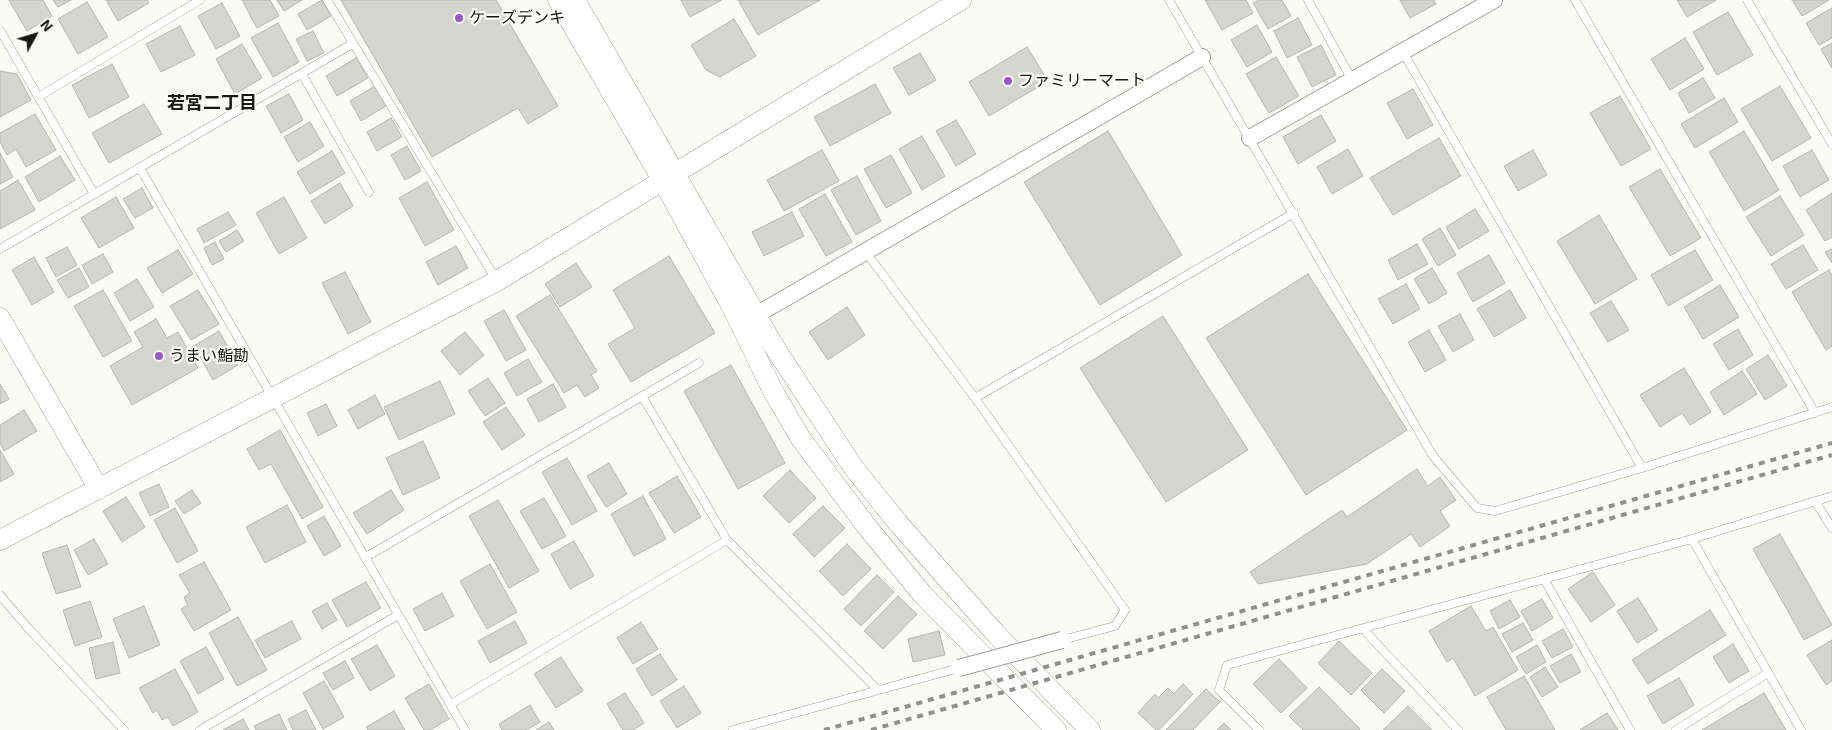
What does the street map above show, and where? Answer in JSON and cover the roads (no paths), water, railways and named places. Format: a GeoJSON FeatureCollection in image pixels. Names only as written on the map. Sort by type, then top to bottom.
{"type":"FeatureCollection","features":[{"type":"Feature","properties":{"kind":"street"},"geometry":{"type":"LineString","coordinates":[[558,0],[814,410],[864,481],[898,523],[996,634],[1090,730]]}},
{"type":"Feature","properties":{"kind":"street"},"geometry":{"type":"LineString","coordinates":[[575,0],[669,177],[773,391],[801,439],[868,528],[923,595],[1056,730]]}},
{"type":"Feature","properties":{"kind":"street"},"geometry":{"type":"LineString","coordinates":[[0,540],[497,281],[961,0]]}},
{"type":"Feature","properties":{"kind":"street"},"geometry":{"type":"LineString","coordinates":[[1250,138],[1494,0]]}},
{"type":"Feature","properties":{"kind":"street"},"geometry":{"type":"LineString","coordinates":[[756,315],[1202,57]]}},
{"type":"Feature","properties":{"kind":"street"},"geometry":{"type":"LineString","coordinates":[[0,318],[99,488]]}},
{"type":"Feature","properties":{"kind":"street"},"geometry":{"type":"LineString","coordinates":[[959,668],[1062,640]]}},
{"type":"Feature","properties":{"kind":"lane"},"geometry":{"type":"LineString","coordinates":[[38,97],[200,0]]}},
{"type":"Feature","properties":{"kind":"lane"},"geometry":{"type":"LineString","coordinates":[[327,0],[497,281]]}},
{"type":"Feature","properties":{"kind":"lane"},"geometry":{"type":"LineString","coordinates":[[1169,0],[1433,456],[1477,508],[1495,511],[1642,468],[1832,407]]}},
{"type":"Feature","properties":{"kind":"lane"},"geometry":{"type":"LineString","coordinates":[[1308,0],[1352,80]]}},
{"type":"Feature","properties":{"kind":"lane"},"geometry":{"type":"LineString","coordinates":[[1575,0],[1814,413]]}},
{"type":"Feature","properties":{"kind":"lane"},"geometry":{"type":"LineString","coordinates":[[1747,0],[1832,144]]}},
{"type":"Feature","properties":{"kind":"lane"},"geometry":{"type":"LineString","coordinates":[[0,30],[94,194]]}},
{"type":"Feature","properties":{"kind":"lane"},"geometry":{"type":"LineString","coordinates":[[0,249],[352,44]]}},
{"type":"Feature","properties":{"kind":"lane"},"geometry":{"type":"LineString","coordinates":[[1403,52],[1642,468]]}},
{"type":"Feature","properties":{"kind":"lane"},"geometry":{"type":"LineString","coordinates":[[302,74],[369,192]]}},
{"type":"Feature","properties":{"kind":"lane"},"geometry":{"type":"LineString","coordinates":[[140,168],[465,730]]}},
{"type":"Feature","properties":{"kind":"lane"},"geometry":{"type":"LineString","coordinates":[[975,398],[1294,213]]}},
{"type":"Feature","properties":{"kind":"lane"},"geometry":{"type":"LineString","coordinates":[[865,251],[975,398],[1124,610],[1114,626],[1062,640]]}},
{"type":"Feature","properties":{"kind":"lane"},"geometry":{"type":"LineString","coordinates":[[366,557],[698,363]]}},
{"type":"Feature","properties":{"kind":"lane"},"geometry":{"type":"LineString","coordinates":[[642,396],[727,540],[878,689]]}},
{"type":"Feature","properties":{"kind":"lane"},"geometry":{"type":"LineString","coordinates":[[1259,730],[1219,690],[1227,665],[1692,539],[1832,496]]}},
{"type":"Feature","properties":{"kind":"lane"},"geometry":{"type":"LineString","coordinates":[[1815,501],[1832,528]]}},
{"type":"Feature","properties":{"kind":"lane"},"geometry":{"type":"LineString","coordinates":[[1692,539],[1801,730]]}},
{"type":"Feature","properties":{"kind":"lane"},"geometry":{"type":"LineString","coordinates":[[451,704],[727,540]]}},
{"type":"Feature","properties":{"kind":"lane"},"geometry":{"type":"LineString","coordinates":[[1544,579],[1630,730]]}},
{"type":"Feature","properties":{"kind":"lane"},"geometry":{"type":"LineString","coordinates":[[0,595],[28,628],[124,730]]}},
{"type":"Feature","properties":{"kind":"lane"},"geometry":{"type":"LineString","coordinates":[[200,730],[398,616]]}},
{"type":"Feature","properties":{"kind":"lane"},"geometry":{"type":"LineString","coordinates":[[1363,629],[1458,730]]}},
{"type":"Feature","properties":{"kind":"lane"},"geometry":{"type":"LineString","coordinates":[[733,730],[959,668]]}},
{"type":"Feature","properties":{"kind":"lane"},"geometry":{"type":"LineString","coordinates":[[1676,730],[1768,674]]}},
{"type":"Feature","properties":{"kind":"railway"},"geometry":{"type":"LineString","coordinates":[[824,730],[1832,443]]}},
{"type":"Feature","properties":{"kind":"railway"},"geometry":{"type":"LineString","coordinates":[[871,730],[1832,455]]}},
{"type":"Feature","properties":{"kind":"place","name":"ケーズデンキ"},"geometry":{"type":"Point","coordinates":[459,18]}},
{"type":"Feature","properties":{"kind":"place","name":"ファミリーマート"},"geometry":{"type":"Point","coordinates":[1008,81]}},
{"type":"Feature","properties":{"kind":"place","name":"うまい鮨勘"},"geometry":{"type":"Point","coordinates":[159,356]}},
{"type":"Feature","properties":{"kind":"district","name":"若宮二丁目"},"geometry":{"type":"Point","coordinates":[212,103]}}]}
